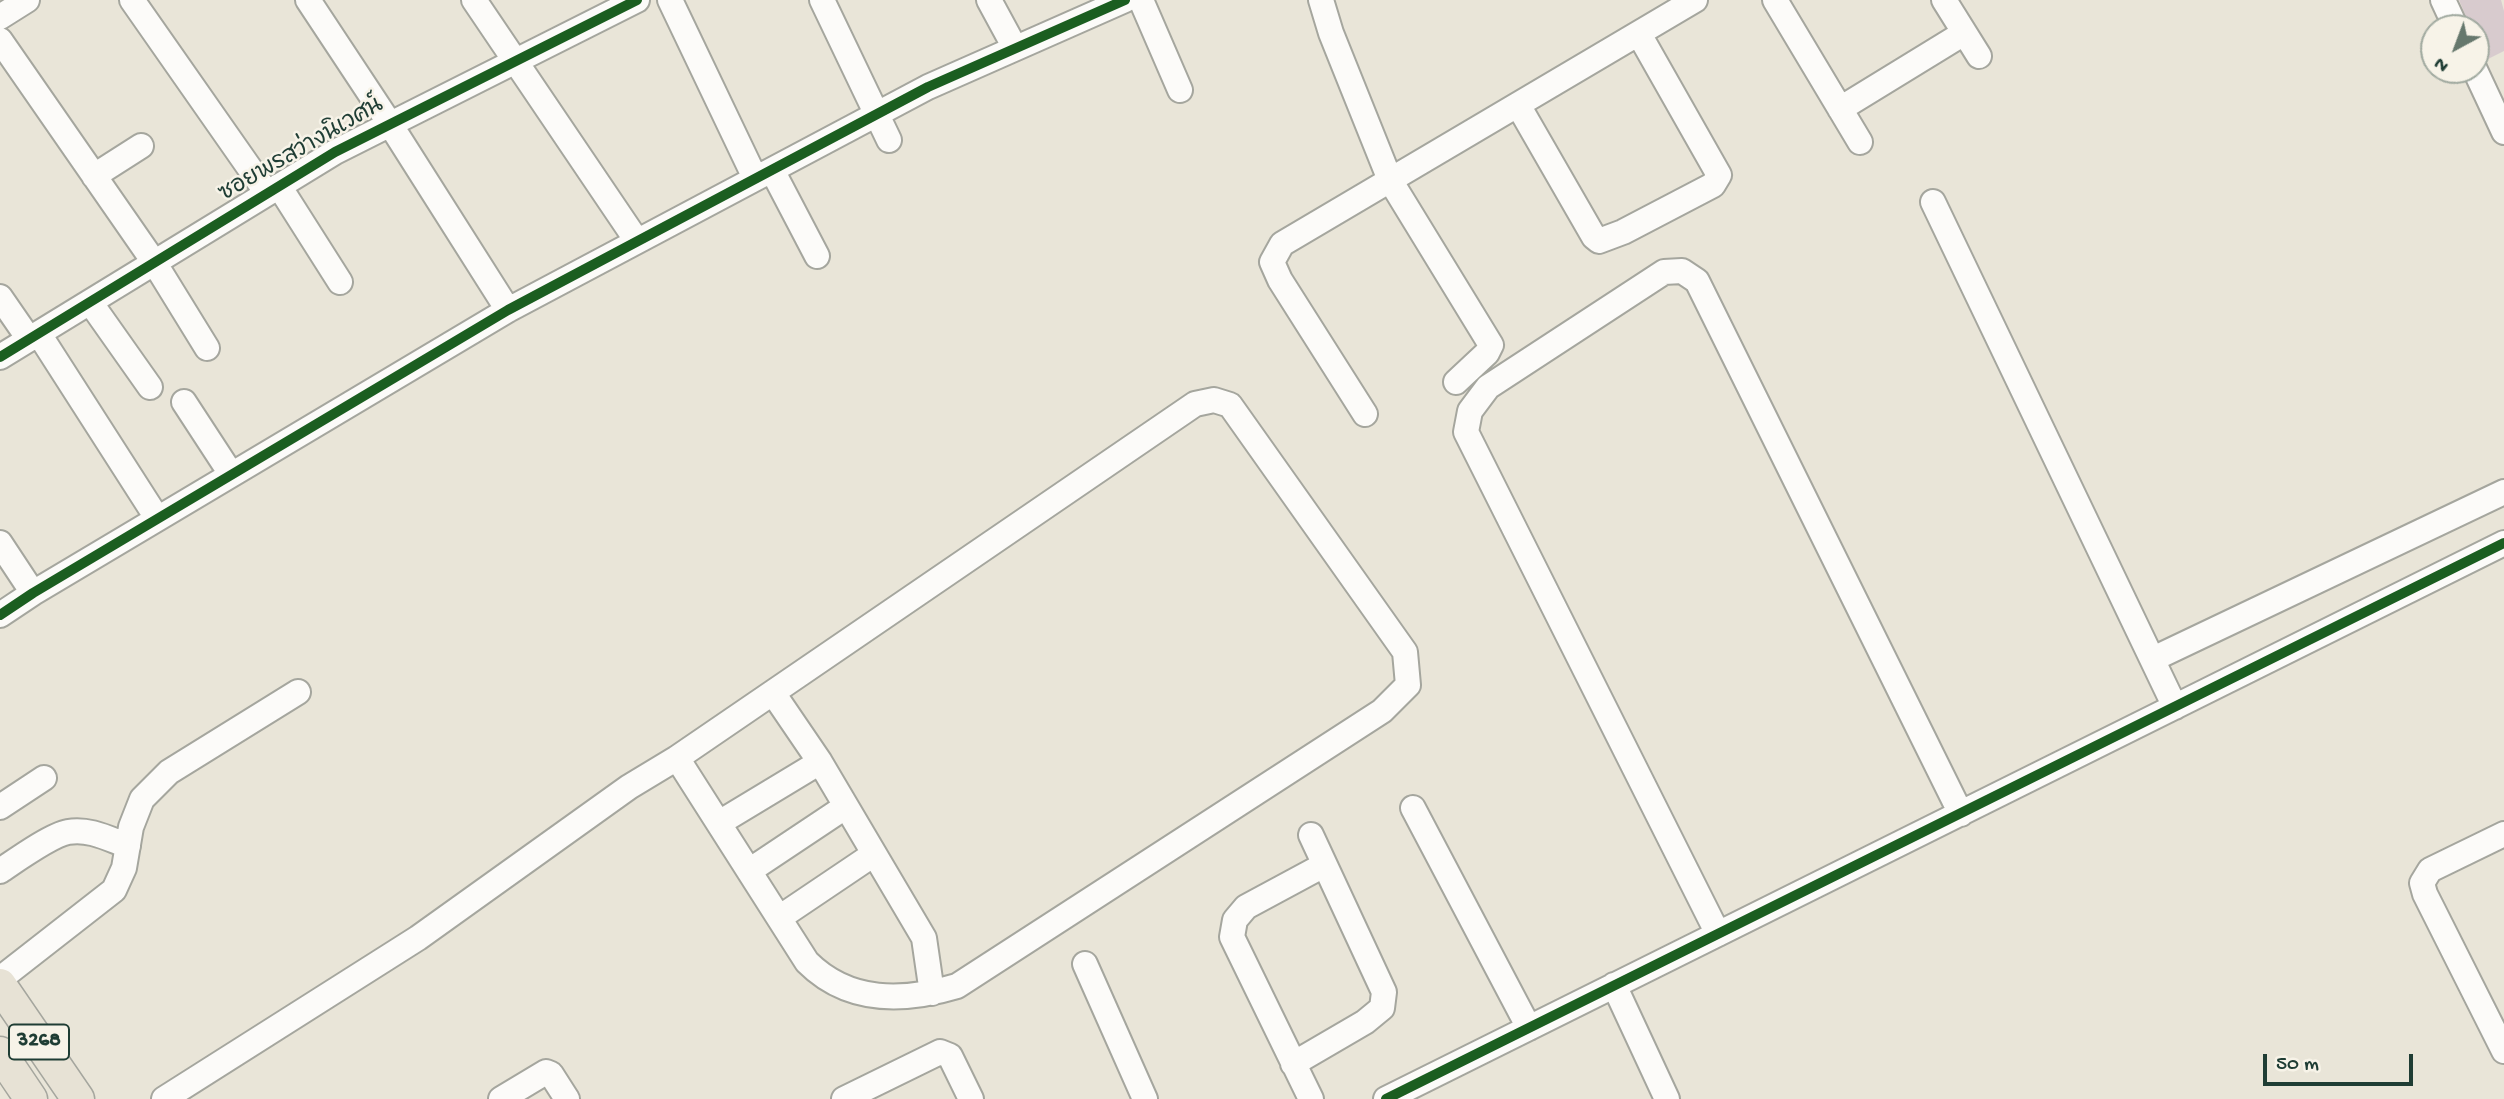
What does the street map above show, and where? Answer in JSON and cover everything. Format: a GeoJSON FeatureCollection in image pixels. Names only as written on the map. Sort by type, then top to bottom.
{"type":"FeatureCollection","features":[{"type":"Feature","properties":{"kind":"main road","name":"3268"},"geometry":{"type":"LineString","coordinates":[[0,985],[78,1099]]}},
{"type":"Feature","properties":{"kind":"street"},"geometry":{"type":"LineString","coordinates":[[0,17],[27,0]]}},
{"type":"Feature","properties":{"kind":"street"},"geometry":{"type":"LineString","coordinates":[[132,0],[340,282]]}},
{"type":"Feature","properties":{"kind":"street"},"geometry":{"type":"LineString","coordinates":[[308,0],[508,310]]}},
{"type":"Feature","properties":{"kind":"street"},"geometry":{"type":"LineString","coordinates":[[474,0],[637,241]]}},
{"type":"Feature","properties":{"kind":"street","name":"ซอยพรสว่างนิเวศน์"},"geometry":{"type":"LineString","coordinates":[[0,358],[335,152],[636,0]]}},
{"type":"Feature","properties":{"kind":"street"},"geometry":{"type":"LineString","coordinates":[[670,0],[764,174],[817,256]]}},
{"type":"Feature","properties":{"kind":"street"},"geometry":{"type":"LineString","coordinates":[[822,0],[890,140]]}},
{"type":"Feature","properties":{"kind":"street"},"geometry":{"type":"LineString","coordinates":[[989,0],[1015,48]]}},
{"type":"Feature","properties":{"kind":"street"},"geometry":{"type":"LineString","coordinates":[[0,615],[508,310],[928,87],[1125,0]]}},
{"type":"Feature","properties":{"kind":"street"},"geometry":{"type":"LineString","coordinates":[[1142,0],[1180,90]]}},
{"type":"Feature","properties":{"kind":"street"},"geometry":{"type":"LineString","coordinates":[[1321,0],[1331,33],[1390,180],[1491,345],[1487,353],[1456,382]]}},
{"type":"Feature","properties":{"kind":"street"},"geometry":{"type":"LineString","coordinates":[[1365,414],[1280,280],[1272,262],[1282,244],[1695,0]]}},
{"type":"Feature","properties":{"kind":"street"},"geometry":{"type":"LineString","coordinates":[[1775,0],[1860,142]]}},
{"type":"Feature","properties":{"kind":"street"},"geometry":{"type":"LineString","coordinates":[[1944,0],[1979,56]]}},
{"type":"Feature","properties":{"kind":"street"},"geometry":{"type":"LineString","coordinates":[[1840,109],[1964,33]]}},
{"type":"Feature","properties":{"kind":"street"},"geometry":{"type":"LineString","coordinates":[[1518,105],[1599,242],[1713,185],[1719,175],[1639,34]]}},
{"type":"Feature","properties":{"kind":"street"},"geometry":{"type":"LineString","coordinates":[[0,40],[154,262],[207,348]]}},
{"type":"Feature","properties":{"kind":"street"},"geometry":{"type":"LineString","coordinates":[[2482,84],[2504,132]]}},
{"type":"Feature","properties":{"kind":"street"},"geometry":{"type":"LineString","coordinates":[[94,176],[141,146]]}},
{"type":"Feature","properties":{"kind":"street"},"geometry":{"type":"LineString","coordinates":[[1933,202],[2175,707]]}},
{"type":"Feature","properties":{"kind":"street"},"geometry":{"type":"LineString","coordinates":[[1718,934],[1466,432],[1470,411],[1488,387],[1664,272],[1682,271],[1696,281],[1961,814]]}},
{"type":"Feature","properties":{"kind":"street"},"geometry":{"type":"LineString","coordinates":[[0,298],[34,337],[157,519]]}},
{"type":"Feature","properties":{"kind":"street"},"geometry":{"type":"LineString","coordinates":[[90,302],[150,387]]}},
{"type":"Feature","properties":{"kind":"street"},"geometry":{"type":"LineString","coordinates":[[164,1099],[418,938],[629,787],[677,758],[1195,404],[1214,400],[1230,405],[1405,652],[1408,685],[1381,711],[957,986],[932,993],[884,998],[847,989],[822,977],[807,962],[677,758]]}},
{"type":"Feature","properties":{"kind":"street"},"geometry":{"type":"LineString","coordinates":[[184,402],[232,474]]}},
{"type":"Feature","properties":{"kind":"street"},"geometry":{"type":"LineString","coordinates":[[2153,659],[2504,492]]}},
{"type":"Feature","properties":{"kind":"street"},"geometry":{"type":"LineString","coordinates":[[0,543],[33,593]]}},
{"type":"Feature","properties":{"kind":"street"},"geometry":{"type":"LineString","coordinates":[[1386,1099],[2504,543]]}},
{"type":"Feature","properties":{"kind":"street"},"geometry":{"type":"LineString","coordinates":[[0,979],[114,890],[124,868],[131,827],[142,799],[169,772],[298,691]]}},
{"type":"Feature","properties":{"kind":"street"},"geometry":{"type":"LineString","coordinates":[[773,693],[820,762],[924,938],[932,993]]}},
{"type":"Feature","properties":{"kind":"street"},"geometry":{"type":"LineString","coordinates":[[719,823],[820,762]]}},
{"type":"Feature","properties":{"kind":"street"},"geometry":{"type":"LineString","coordinates":[[0,807],[44,778]]}},
{"type":"Feature","properties":{"kind":"street"},"geometry":{"type":"LineString","coordinates":[[749,871],[845,807]]}},
{"type":"Feature","properties":{"kind":"street"},"geometry":{"type":"LineString","coordinates":[[1412,808],[1529,1028]]}},
{"type":"Feature","properties":{"kind":"street"},"geometry":{"type":"LineString","coordinates":[[0,871],[27,853],[68,832],[97,834],[128,846]]}},
{"type":"Feature","properties":{"kind":"street"},"geometry":{"type":"LineString","coordinates":[[2504,834],[2430,870],[2422,883],[2425,894],[2504,1051]]}},
{"type":"Feature","properties":{"kind":"street"},"geometry":{"type":"LineString","coordinates":[[1293,1064],[1366,1022],[1381,1007],[1384,992],[1311,835]]}},
{"type":"Feature","properties":{"kind":"street"},"geometry":{"type":"LineString","coordinates":[[779,918],[874,854]]}},
{"type":"Feature","properties":{"kind":"street"},"geometry":{"type":"LineString","coordinates":[[1311,1099],[1232,937],[1235,920],[1246,907],[1324,865]]}},
{"type":"Feature","properties":{"kind":"street"},"geometry":{"type":"LineString","coordinates":[[1086,964],[1145,1099]]}},
{"type":"Feature","properties":{"kind":"street"},"geometry":{"type":"LineString","coordinates":[[1614,985],[1667,1099]]}},
{"type":"Feature","properties":{"kind":"street"},"geometry":{"type":"LineString","coordinates":[[844,1099],[940,1052],[950,1056],[971,1099]]}},
{"type":"Feature","properties":{"kind":"street"},"geometry":{"type":"LineString","coordinates":[[501,1099],[546,1072],[551,1074],[567,1099]]}},
{"type":"Feature","properties":{"kind":"building"},"geometry":{"type":"Polygon","coordinates":[[[2459,0],[2501,0],[2504,11],[2504,51],[2490,58],[2490,14],[2465,14],[2459,0]]]}},
{"type":"Feature","properties":{"kind":"cycle path"},"geometry":{"type":"LineString","coordinates":[[0,357],[335,152],[637,0]]}},
{"type":"Feature","properties":{"kind":"cycle path"},"geometry":{"type":"LineString","coordinates":[[0,615],[508,310],[928,87],[1125,0]]}},
{"type":"Feature","properties":{"kind":"cycle path"},"geometry":{"type":"LineString","coordinates":[[1386,1099],[2504,543]]}}]}
